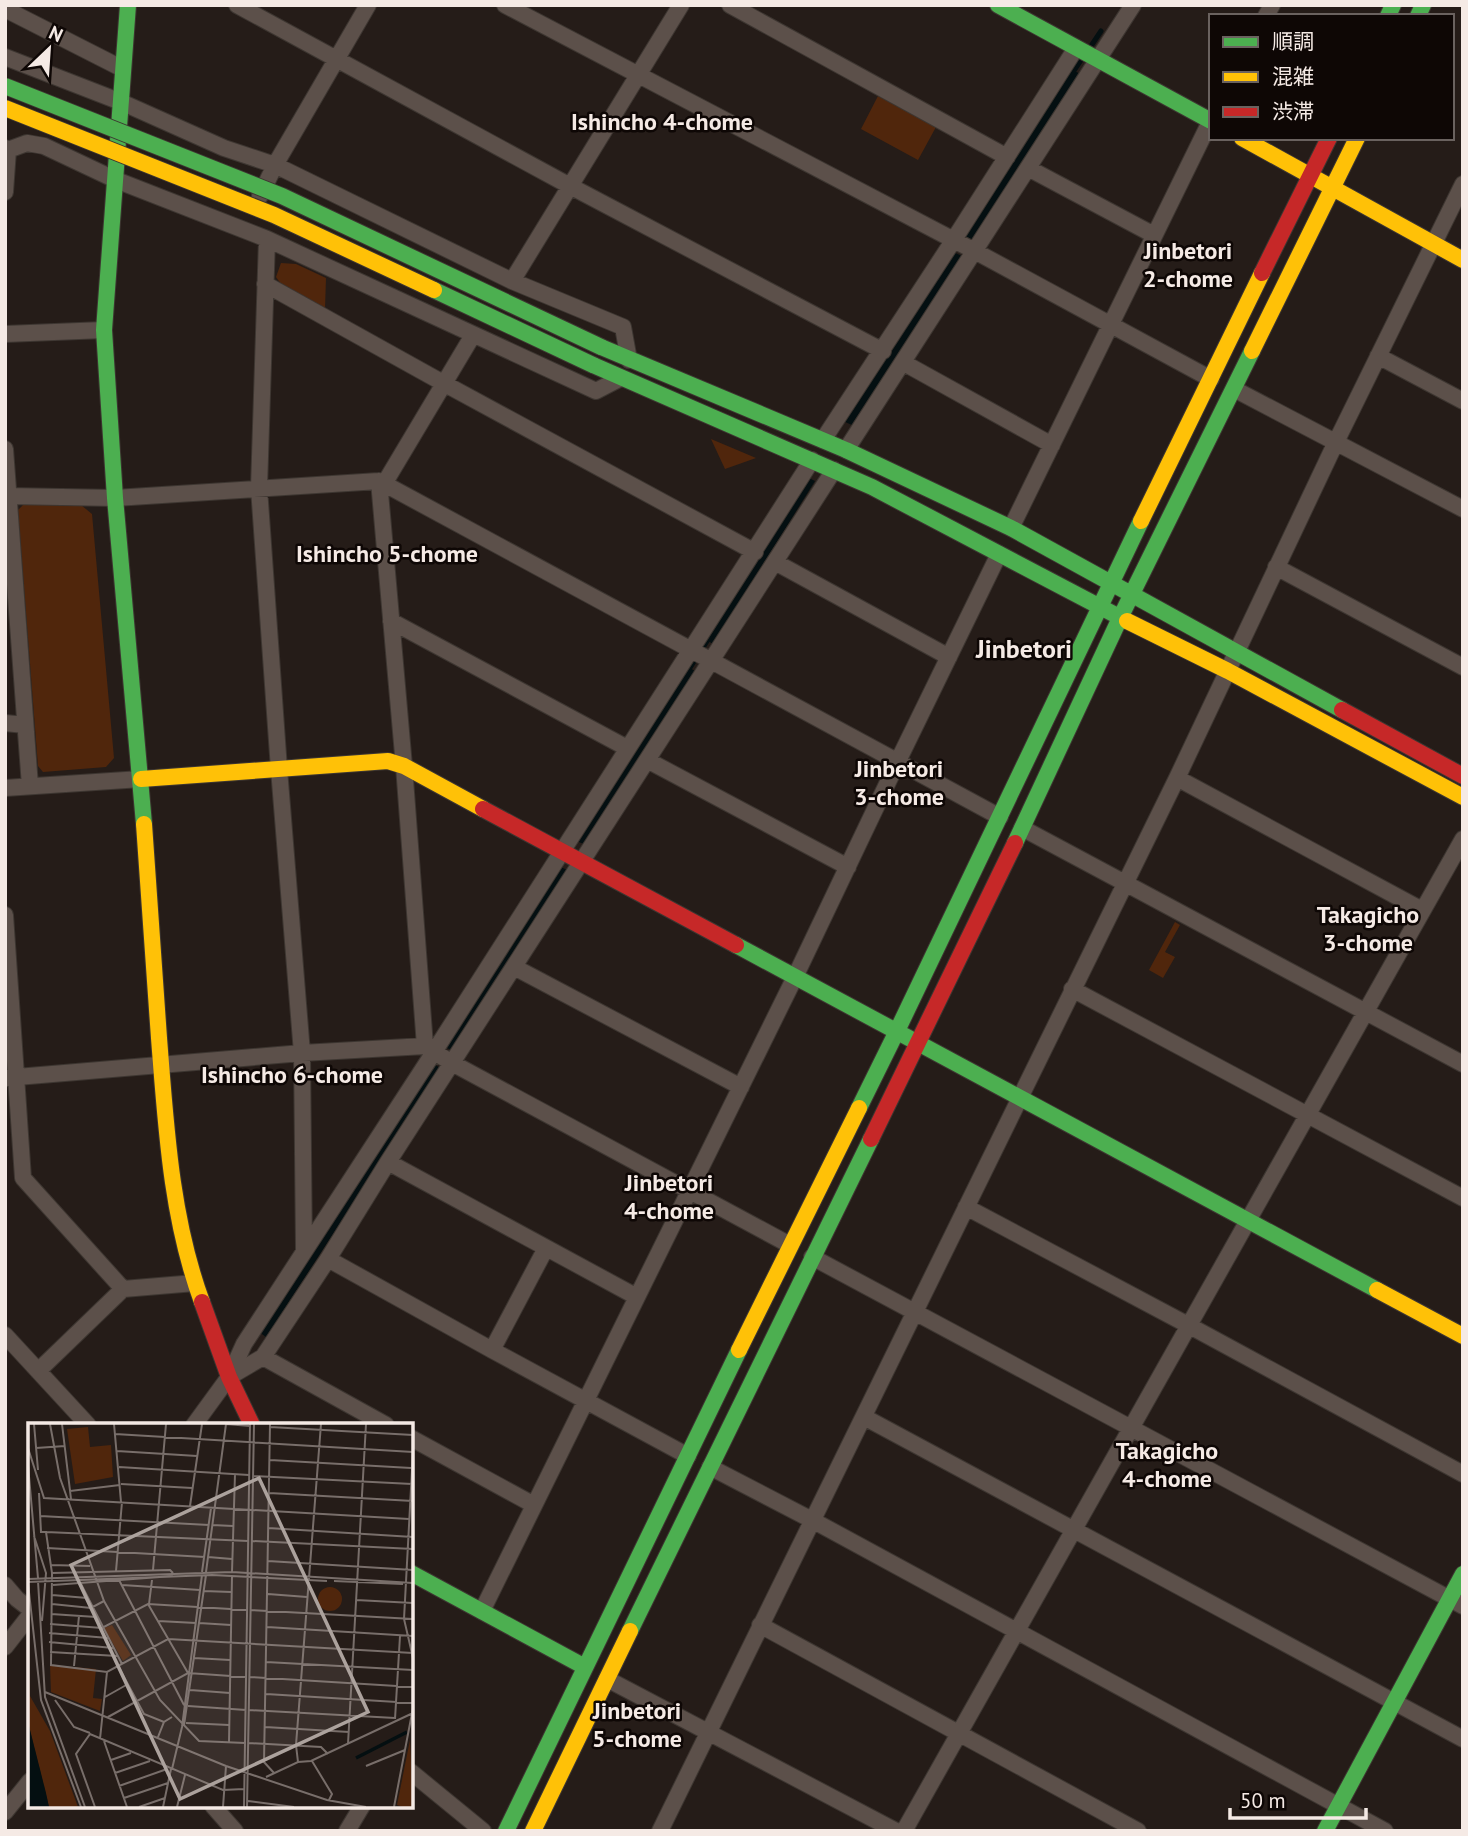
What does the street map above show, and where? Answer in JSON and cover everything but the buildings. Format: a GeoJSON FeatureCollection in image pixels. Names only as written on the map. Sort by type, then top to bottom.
{"type":"FeatureCollection","features":[{"type":"Feature","properties":{"kind":"street"},"geometry":{"type":"LineString","coordinates":[[128,5],[104,330],[115,498],[141,779],[166,1133],[177,1207],[195,1283],[229,1377],[251,1423]]}},
{"type":"Feature","properties":{"kind":"street"},"geometry":{"type":"LineString","coordinates":[[237,5],[570,186],[883,351]]}},
{"type":"Feature","properties":{"kind":"street"},"geometry":{"type":"LineString","coordinates":[[244,230],[275,165],[368,5]]}},
{"type":"Feature","properties":{"kind":"street"},"geometry":{"type":"LineString","coordinates":[[505,5],[964,246],[1210,379]]}},
{"type":"Feature","properties":{"kind":"street"},"geometry":{"type":"LineString","coordinates":[[512,281],[681,5]]}},
{"type":"Feature","properties":{"kind":"street"},"geometry":{"type":"LineString","coordinates":[[730,5],[1007,157]]}},
{"type":"Feature","properties":{"kind":"street"},"geometry":{"type":"LineString","coordinates":[[998,5],[1209,120]]}},
{"type":"Feature","properties":{"kind":"street"},"geometry":{"type":"LineString","coordinates":[[846,450],[904,363],[1007,157],[1086,54],[1133,5]]}},
{"type":"Feature","properties":{"kind":"street"},"geometry":{"type":"LineString","coordinates":[[5,9],[123,69]]}},
{"type":"Feature","properties":{"kind":"street"},"geometry":{"type":"LineString","coordinates":[[823,440],[883,351],[1028,168],[1086,54]]}},
{"type":"Feature","properties":{"kind":"street"},"geometry":{"type":"LineString","coordinates":[[5,57],[121,102],[224,148],[275,165],[512,281],[623,327],[629,359]]}},
{"type":"Feature","properties":{"kind":"street"},"geometry":{"type":"LineString","coordinates":[[5,86],[282,196],[601,347],[846,450],[1012,528],[1463,776]]}},
{"type":"Feature","properties":{"kind":"street"},"geometry":{"type":"LineString","coordinates":[[5,108],[274,215],[621,378],[872,487],[1120,618],[1228,671],[1463,797]]}},
{"type":"Feature","properties":{"kind":"street"},"geometry":{"type":"LineString","coordinates":[[1012,528],[1209,125]]}},
{"type":"Feature","properties":{"kind":"street"},"geometry":{"type":"LineString","coordinates":[[1246,140],[1463,260]]}},
{"type":"Feature","properties":{"kind":"street"},"geometry":{"type":"LineString","coordinates":[[506,1831],[790,1245],[897,1031],[1099,606],[1328,140]]}},
{"type":"Feature","properties":{"kind":"street"},"geometry":{"type":"LineString","coordinates":[[533,1831],[918,1043],[1120,618],[1356,140]]}},
{"type":"Feature","properties":{"kind":"street"},"geometry":{"type":"LineString","coordinates":[[5,192],[7,149],[27,143],[44,146],[116,180],[267,239],[596,391],[621,378]]}},
{"type":"Feature","properties":{"kind":"street"},"geometry":{"type":"LineString","coordinates":[[1028,168],[1154,235]]}},
{"type":"Feature","properties":{"kind":"street"},"geometry":{"type":"LineString","coordinates":[[660,1831],[1177,778],[1336,442],[1463,184]]}},
{"type":"Feature","properties":{"kind":"street"},"geometry":{"type":"LineString","coordinates":[[267,239],[259,488],[302,1053],[304,1251]]}},
{"type":"Feature","properties":{"kind":"street"},"geometry":{"type":"LineString","coordinates":[[265,284],[755,552]]}},
{"type":"Feature","properties":{"kind":"street"},"geometry":{"type":"LineString","coordinates":[[5,334],[104,330]]}},
{"type":"Feature","properties":{"kind":"street"},"geometry":{"type":"LineString","coordinates":[[439,1055],[404,766],[382,482],[474,335]]}},
{"type":"Feature","properties":{"kind":"street"},"geometry":{"type":"LineString","coordinates":[[1378,356],[1463,401]]}},
{"type":"Feature","properties":{"kind":"street"},"geometry":{"type":"LineString","coordinates":[[904,363],[1052,445]]}},
{"type":"Feature","properties":{"kind":"street"},"geometry":{"type":"LineString","coordinates":[[1234,389],[1463,509]]}},
{"type":"Feature","properties":{"kind":"street"},"geometry":{"type":"LineString","coordinates":[[5,449],[10,578],[20,657],[30,786]]}},
{"type":"Feature","properties":{"kind":"street"},"geometry":{"type":"LineString","coordinates":[[229,1377],[263,1357],[388,1162],[439,1055],[514,967],[627,748],[812,460]]}},
{"type":"Feature","properties":{"kind":"street"},"geometry":{"type":"LineString","coordinates":[[195,1423],[229,1377],[244,1344],[304,1251],[572,855],[647,760],[834,470]]}},
{"type":"Feature","properties":{"kind":"street"},"geometry":{"type":"LineString","coordinates":[[7,495],[115,498],[382,482],[1000,817]]}},
{"type":"Feature","properties":{"kind":"street"},"geometry":{"type":"LineString","coordinates":[[482,1611],[795,977],[999,554]]}},
{"type":"Feature","properties":{"kind":"street"},"geometry":{"type":"LineString","coordinates":[[775,562],[949,657]]}},
{"type":"Feature","properties":{"kind":"street"},"geometry":{"type":"LineString","coordinates":[[1276,567],[1463,667]]}},
{"type":"Feature","properties":{"kind":"street"},"geometry":{"type":"LineString","coordinates":[[391,621],[627,748]]}},
{"type":"Feature","properties":{"kind":"street"},"geometry":{"type":"LineString","coordinates":[[5,649],[20,657]]}},
{"type":"Feature","properties":{"kind":"street"},"geometry":{"type":"LineString","coordinates":[[5,723],[25,724]]}},
{"type":"Feature","properties":{"kind":"street"},"geometry":{"type":"LineString","coordinates":[[647,760],[848,867]]}},
{"type":"Feature","properties":{"kind":"street"},"geometry":{"type":"LineString","coordinates":[[5,788],[388,761],[404,766],[1463,1336]]}},
{"type":"Feature","properties":{"kind":"street"},"geometry":{"type":"LineString","coordinates":[[1177,778],[1422,911]]}},
{"type":"Feature","properties":{"kind":"street"},"geometry":{"type":"LineString","coordinates":[[1022,828],[1463,1064]]}},
{"type":"Feature","properties":{"kind":"street"},"geometry":{"type":"LineString","coordinates":[[904,1831],[1463,839]]}},
{"type":"Feature","properties":{"kind":"street"},"geometry":{"type":"LineString","coordinates":[[5,915],[11,1077],[23,1178],[123,1289]]}},
{"type":"Feature","properties":{"kind":"street"},"geometry":{"type":"LineString","coordinates":[[514,967],[741,1087]]}},
{"type":"Feature","properties":{"kind":"street"},"geometry":{"type":"LineString","coordinates":[[1072,989],[1463,1198]]}},
{"type":"Feature","properties":{"kind":"street"},"geometry":{"type":"LineString","coordinates":[[11,1077],[302,1053],[439,1055],[790,1245]]}},
{"type":"Feature","properties":{"kind":"street"},"geometry":{"type":"LineString","coordinates":[[388,1162],[637,1297]]}},
{"type":"Feature","properties":{"kind":"street"},"geometry":{"type":"LineString","coordinates":[[966,1207],[1463,1474]]}},
{"type":"Feature","properties":{"kind":"street"},"geometry":{"type":"LineString","coordinates":[[492,1350],[546,1248]]}},
{"type":"Feature","properties":{"kind":"street"},"geometry":{"type":"LineString","coordinates":[[812,1257],[1456,1603]]}},
{"type":"Feature","properties":{"kind":"street"},"geometry":{"type":"LineString","coordinates":[[328,1259],[688,1456]]}},
{"type":"Feature","properties":{"kind":"street"},"geometry":{"type":"LineString","coordinates":[[38,1371],[123,1289],[195,1283]]}},
{"type":"Feature","properties":{"kind":"street"},"geometry":{"type":"LineString","coordinates":[[5,1335],[86,1423]]}},
{"type":"Feature","properties":{"kind":"street"},"geometry":{"type":"LineString","coordinates":[[263,1357],[382,1423]]}},
{"type":"Feature","properties":{"kind":"street"},"geometry":{"type":"LineString","coordinates":[[864,1418],[1463,1740]]}},
{"type":"Feature","properties":{"kind":"street"},"geometry":{"type":"LineString","coordinates":[[413,1439],[534,1505]]}},
{"type":"Feature","properties":{"kind":"street"},"geometry":{"type":"LineString","coordinates":[[710,1467],[1385,1831]]}},
{"type":"Feature","properties":{"kind":"street"},"geometry":{"type":"LineString","coordinates":[[413,1574],[585,1667]]}},
{"type":"Feature","properties":{"kind":"street"},"geometry":{"type":"LineString","coordinates":[[1325,1831],[1394,1702],[1456,1603],[1463,1574]]}},
{"type":"Feature","properties":{"kind":"street"},"geometry":{"type":"LineString","coordinates":[[5,1585],[17,1602]]}},
{"type":"Feature","properties":{"kind":"street"},"geometry":{"type":"LineString","coordinates":[[5,1647],[28,1618]]}},
{"type":"Feature","properties":{"kind":"street"},"geometry":{"type":"LineString","coordinates":[[760,1625],[1138,1831]]}},
{"type":"Feature","properties":{"kind":"street"},"geometry":{"type":"LineString","coordinates":[[607,1679],[896,1831]]}},
{"type":"Feature","properties":{"kind":"street"},"geometry":{"type":"LineString","coordinates":[[413,1774],[483,1831]]}},
{"type":"Feature","properties":{"kind":"street"},"geometry":{"type":"LineString","coordinates":[[5,1811],[28,1783]]}},
{"type":"Feature","properties":{"kind":"street"},"geometry":{"type":"LineString","coordinates":[[215,1808],[236,1831]]}},
{"type":"Feature","properties":{"kind":"street"},"geometry":{"type":"LineString","coordinates":[[347,1831],[361,1808]]}},
{"type":"Feature","properties":{"kind":"shaded area"},"geometry":{"type":"Polygon","coordinates":[[[1072,70],[1081,74],[973,240],[965,236],[1072,70]]]}},
{"type":"Feature","properties":{"kind":"shaded area"},"geometry":{"type":"Polygon","coordinates":[[[878,96],[936,127],[918,160],[861,129],[878,96]]]}},
{"type":"Feature","properties":{"kind":"shaded area"},"geometry":{"type":"Polygon","coordinates":[[[953,252],[962,256],[852,425],[843,421],[953,252]]]}},
{"type":"Feature","properties":{"kind":"shaded area"},"geometry":{"type":"Polygon","coordinates":[[[281,263],[296,264],[326,278],[325,309],[281,284],[276,277],[281,263]]]}},
{"type":"Feature","properties":{"kind":"shaded area"},"geometry":{"type":"Polygon","coordinates":[[[711,439],[756,458],[725,469],[711,439]]]}},
{"type":"Feature","properties":{"kind":"shaded area"},"geometry":{"type":"Polygon","coordinates":[[[807,477],[815,481],[713,644],[705,639],[807,477]]]}},
{"type":"Feature","properties":{"kind":"shaded area"},"geometry":{"type":"Polygon","coordinates":[[[23,505],[81,505],[92,514],[114,758],[106,767],[43,772],[38,766],[18,510],[23,505]]]}},
{"type":"Feature","properties":{"kind":"shaded area"},"geometry":{"type":"Polygon","coordinates":[[[688,667],[695,671],[584,844],[576,841],[688,667]]]}},
{"type":"Feature","properties":{"kind":"shaded area"},"geometry":{"type":"Polygon","coordinates":[[[559,866],[567,870],[453,1051],[445,1047],[559,866]]]}},
{"type":"Feature","properties":{"kind":"shaded area"},"geometry":{"type":"Polygon","coordinates":[[[1175,922],[1180,925],[1165,952],[1175,957],[1163,978],[1149,970],[1175,922]]]}},
{"type":"Feature","properties":{"kind":"shaded area"},"geometry":{"type":"Polygon","coordinates":[[[433,1064],[441,1068],[266,1337],[259,1332],[433,1064]]]}},
{"type":"Feature","properties":{"kind":"waterway"},"geometry":{"type":"LineString","coordinates":[[1089,49],[1101,31]]}},
{"type":"Feature","properties":{"kind":"waterway"},"geometry":{"type":"LineString","coordinates":[[1071,75],[1083,57]]}},
{"type":"Feature","properties":{"kind":"waterway"},"geometry":{"type":"LineString","coordinates":[[686,674],[711,635]]}},
{"type":"Feature","properties":{"kind":"traffic: fast"},"geometry":{"type":"LineString","coordinates":[[128,5],[104,330],[115,498],[144,824]]}},
{"type":"Feature","properties":{"kind":"traffic: fast"},"geometry":{"type":"LineString","coordinates":[[998,5],[1209,120]]}},
{"type":"Feature","properties":{"kind":"traffic: fast"},"geometry":{"type":"LineString","coordinates":[[1389,14],[1393,5]]}},
{"type":"Feature","properties":{"kind":"traffic: fast"},"geometry":{"type":"LineString","coordinates":[[1419,14],[1423,5]]}},
{"type":"Feature","properties":{"kind":"traffic: fast"},"geometry":{"type":"LineString","coordinates":[[5,86],[282,196],[601,347]]}},
{"type":"Feature","properties":{"kind":"traffic: fast"},"geometry":{"type":"LineString","coordinates":[[434,290],[593,365]]}},
{"type":"Feature","properties":{"kind":"traffic: fast"},"geometry":{"type":"LineString","coordinates":[[601,347],[846,450],[1011,528],[1342,710]]}},
{"type":"Feature","properties":{"kind":"traffic: fast"},"geometry":{"type":"LineString","coordinates":[[1015,843],[1120,618],[1252,351]]}},
{"type":"Feature","properties":{"kind":"traffic: fast"},"geometry":{"type":"LineString","coordinates":[[593,365],[872,487],[1127,621]]}},
{"type":"Feature","properties":{"kind":"traffic: fast"},"geometry":{"type":"LineString","coordinates":[[859,1108],[1141,521]]}},
{"type":"Feature","properties":{"kind":"traffic: fast"},"geometry":{"type":"LineString","coordinates":[[736,945],[1377,1290]]}},
{"type":"Feature","properties":{"kind":"traffic: fast"},"geometry":{"type":"LineString","coordinates":[[630,1631],[871,1139]]}},
{"type":"Feature","properties":{"kind":"traffic: fast"},"geometry":{"type":"LineString","coordinates":[[506,1831],[739,1350]]}},
{"type":"Feature","properties":{"kind":"traffic: fast"},"geometry":{"type":"LineString","coordinates":[[413,1574],[585,1667]]}},
{"type":"Feature","properties":{"kind":"traffic: fast"},"geometry":{"type":"LineString","coordinates":[[1325,1831],[1463,1574]]}},
{"type":"Feature","properties":{"kind":"traffic: slow"},"geometry":{"type":"LineString","coordinates":[[5,108],[274,215],[434,290]]}},
{"type":"Feature","properties":{"kind":"traffic: slow"},"geometry":{"type":"LineString","coordinates":[[1246,140],[1463,260]]}},
{"type":"Feature","properties":{"kind":"traffic: slow"},"geometry":{"type":"LineString","coordinates":[[1252,351],[1356,140]]}},
{"type":"Feature","properties":{"kind":"traffic: slow"},"geometry":{"type":"LineString","coordinates":[[1141,521],[1262,273]]}},
{"type":"Feature","properties":{"kind":"traffic: slow"},"geometry":{"type":"LineString","coordinates":[[1127,621],[1228,671],[1463,797]]}},
{"type":"Feature","properties":{"kind":"traffic: slow"},"geometry":{"type":"LineString","coordinates":[[141,779],[388,761],[404,766],[483,809]]}},
{"type":"Feature","properties":{"kind":"traffic: slow"},"geometry":{"type":"LineString","coordinates":[[144,824],[172,1172],[183,1238],[202,1302]]}},
{"type":"Feature","properties":{"kind":"traffic: slow"},"geometry":{"type":"LineString","coordinates":[[739,1350],[859,1108]]}},
{"type":"Feature","properties":{"kind":"traffic: slow"},"geometry":{"type":"LineString","coordinates":[[1377,1290],[1463,1336]]}},
{"type":"Feature","properties":{"kind":"traffic: slow"},"geometry":{"type":"LineString","coordinates":[[533,1831],[630,1631]]}},
{"type":"Feature","properties":{"kind":"traffic: jam"},"geometry":{"type":"LineString","coordinates":[[1262,273],[1328,140]]}},
{"type":"Feature","properties":{"kind":"traffic: jam"},"geometry":{"type":"LineString","coordinates":[[1342,710],[1463,776]]}},
{"type":"Feature","properties":{"kind":"traffic: jam"},"geometry":{"type":"LineString","coordinates":[[483,809],[736,945]]}},
{"type":"Feature","properties":{"kind":"traffic: jam"},"geometry":{"type":"LineString","coordinates":[[871,1139],[1015,843]]}},
{"type":"Feature","properties":{"kind":"traffic: jam"},"geometry":{"type":"LineString","coordinates":[[202,1302],[229,1377],[251,1423]]}},
{"type":"Feature","properties":{"kind":"district","name":"Ishincho 4-chome"},"geometry":{"type":"Point","coordinates":[662,122]}},
{"type":"Feature","properties":{"kind":"district","name":"Jinbetori 2-chome"},"geometry":{"type":"Point","coordinates":[1188,265]}},
{"type":"Feature","properties":{"kind":"district","name":"Ishincho 5-chome"},"geometry":{"type":"Point","coordinates":[387,554]}},
{"type":"Feature","properties":{"kind":"district","name":"Jinbetori"},"geometry":{"type":"Point","coordinates":[1024,649]}},
{"type":"Feature","properties":{"kind":"district","name":"Jinbetori 3-chome"},"geometry":{"type":"Point","coordinates":[899,783]}},
{"type":"Feature","properties":{"kind":"district","name":"Takagicho 3-chome"},"geometry":{"type":"Point","coordinates":[1368,929]}},
{"type":"Feature","properties":{"kind":"district","name":"Ishincho 6-chome"},"geometry":{"type":"Point","coordinates":[292,1075]}},
{"type":"Feature","properties":{"kind":"district","name":"Jinbetori 4-chome"},"geometry":{"type":"Point","coordinates":[669,1197]}},
{"type":"Feature","properties":{"kind":"district","name":"Takagicho 4-chome"},"geometry":{"type":"Point","coordinates":[1167,1465]}},
{"type":"Feature","properties":{"kind":"district","name":"Jinbetori 5-chome"},"geometry":{"type":"Point","coordinates":[637,1725]}}]}
